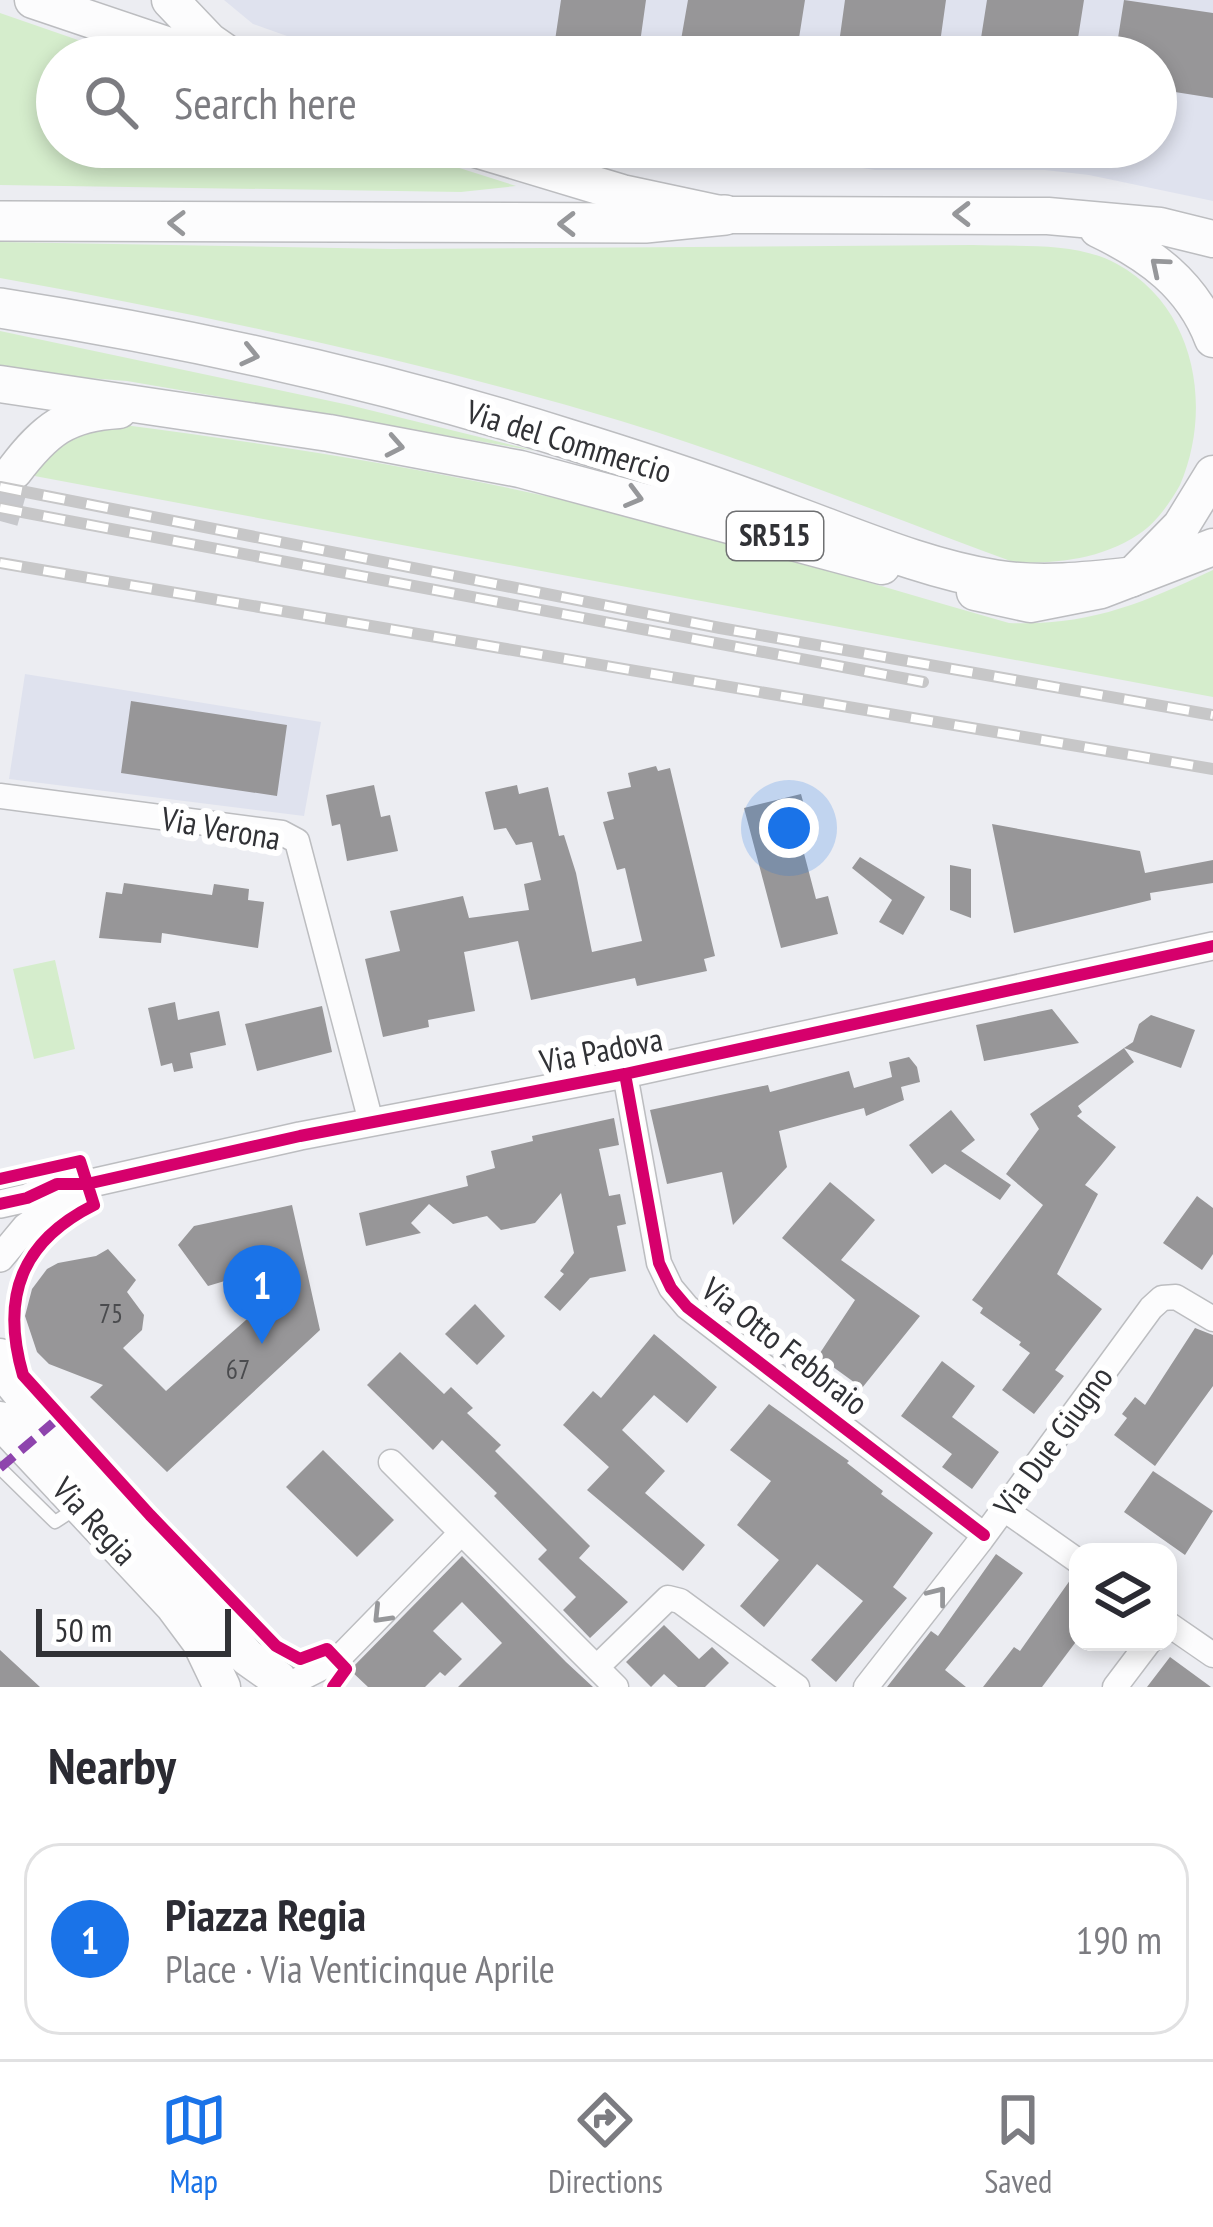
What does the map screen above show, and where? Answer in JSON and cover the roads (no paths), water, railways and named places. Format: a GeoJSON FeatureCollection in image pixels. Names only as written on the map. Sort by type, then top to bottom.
{"type":"FeatureCollection","features":[{"type":"Feature","properties":{"kind":"highway"},"geometry":{"type":"LineString","coordinates":[[0,221],[621,223],[725,215]]}},
{"type":"Feature","properties":{"kind":"highway","name":"Via del Commercio"},"geometry":{"type":"LineString","coordinates":[[6,309],[224,349],[448,403],[737,494],[914,560],[972,576],[1056,584],[1131,577]]}},
{"type":"Feature","properties":{"kind":"main road"},"geometry":{"type":"LineString","coordinates":[[34,0],[140,36]]}},
{"type":"Feature","properties":{"kind":"main road"},"geometry":{"type":"LineString","coordinates":[[170,0],[204,36]]}},
{"type":"Feature","properties":{"kind":"main road"},"geometry":{"type":"LineString","coordinates":[[539,168],[622,193],[725,215],[1017,214],[1160,226],[1213,239]]}},
{"type":"Feature","properties":{"kind":"main road"},"geometry":{"type":"LineString","coordinates":[[1079,219],[1134,246],[1166,269],[1194,302],[1213,339]]}},
{"type":"Feature","properties":{"kind":"main road","name":"Via del Commercio"},"geometry":{"type":"LineString","coordinates":[[0,384],[329,433],[520,469],[872,562],[946,587],[1030,604],[1101,590],[1213,548]]}},
{"type":"Feature","properties":{"kind":"main road","name":"SR515"},"geometry":{"type":"LineString","coordinates":[[14,471],[39,438],[61,424],[110,410],[155,408]]}},
{"type":"Feature","properties":{"kind":"main road","name":"Via del Commercio"},"geometry":{"type":"LineString","coordinates":[[1131,577],[1181,526],[1213,474]]}},
{"type":"Feature","properties":{"kind":"main road","name":"Via Regia"},"geometry":{"type":"LineString","coordinates":[[0,1357],[13,1383],[40,1417],[247,1657],[277,1684]]}},
{"type":"Feature","properties":{"kind":"main road","name":"Via Regia"},"geometry":{"type":"LineString","coordinates":[[0,1420],[174,1606],[200,1641],[222,1687]]}},
{"type":"Feature","properties":{"kind":"street","name":"Via Verona"},"geometry":{"type":"LineString","coordinates":[[0,796],[282,833],[297,842],[370,1122]]}},
{"type":"Feature","properties":{"kind":"street","name":"Via Padova"},"geometry":{"type":"LineString","coordinates":[[0,1204],[57,1184],[87,1184],[370,1122],[625,1074],[1213,946]]}},
{"type":"Feature","properties":{"kind":"street","name":"Via Otto Febbraio"},"geometry":{"type":"LineString","coordinates":[[625,1074],[659,1263],[670,1288],[687,1307],[984,1535]]}},
{"type":"Feature","properties":{"kind":"street","name":"Via Padova"},"geometry":{"type":"LineString","coordinates":[[0,1258],[26,1227],[87,1184]]}},
{"type":"Feature","properties":{"kind":"street","name":"Via Due Giugno"},"geometry":{"type":"LineString","coordinates":[[866,1687],[1162,1298],[1176,1297],[1213,1319]]}},
{"type":"Feature","properties":{"kind":"street"},"geometry":{"type":"LineString","coordinates":[[391,1462],[616,1687]]}},
{"type":"Feature","properties":{"kind":"street"},"geometry":{"type":"LineString","coordinates":[[1004,1509],[1069,1555]]}},
{"type":"Feature","properties":{"kind":"street"},"geometry":{"type":"LineString","coordinates":[[277,1684],[338,1660],[461,1533]]}},
{"type":"Feature","properties":{"kind":"street"},"geometry":{"type":"LineString","coordinates":[[597,1667],[668,1598],[680,1601],[797,1687]]}},
{"type":"Feature","properties":{"kind":"street"},"geometry":{"type":"LineString","coordinates":[[1177,1630],[1213,1655]]}},
{"type":"Feature","properties":{"kind":"street"},"geometry":{"type":"LineString","coordinates":[[1115,1687],[1142,1651]]}},
{"type":"Feature","properties":{"kind":"lane"},"geometry":{"type":"LineString","coordinates":[[0,1468],[55,1522],[81,1505]]}},
{"type":"Feature","properties":{"kind":"tunnel"},"geometry":{"type":"LineString","coordinates":[[0,521],[14,471]]}},
{"type":"Feature","properties":{"kind":"railway"},"geometry":{"type":"LineString","coordinates":[[0,487],[720,628],[1213,715]]}},
{"type":"Feature","properties":{"kind":"railway"},"geometry":{"type":"LineString","coordinates":[[0,508],[923,682]]}},
{"type":"Feature","properties":{"kind":"railway"},"geometry":{"type":"LineString","coordinates":[[0,563],[1213,769]]}},
{"type":"Feature","properties":{"kind":"place","name":"Piazza Regia"},"geometry":{"type":"Point","coordinates":[262,1344]}}]}
